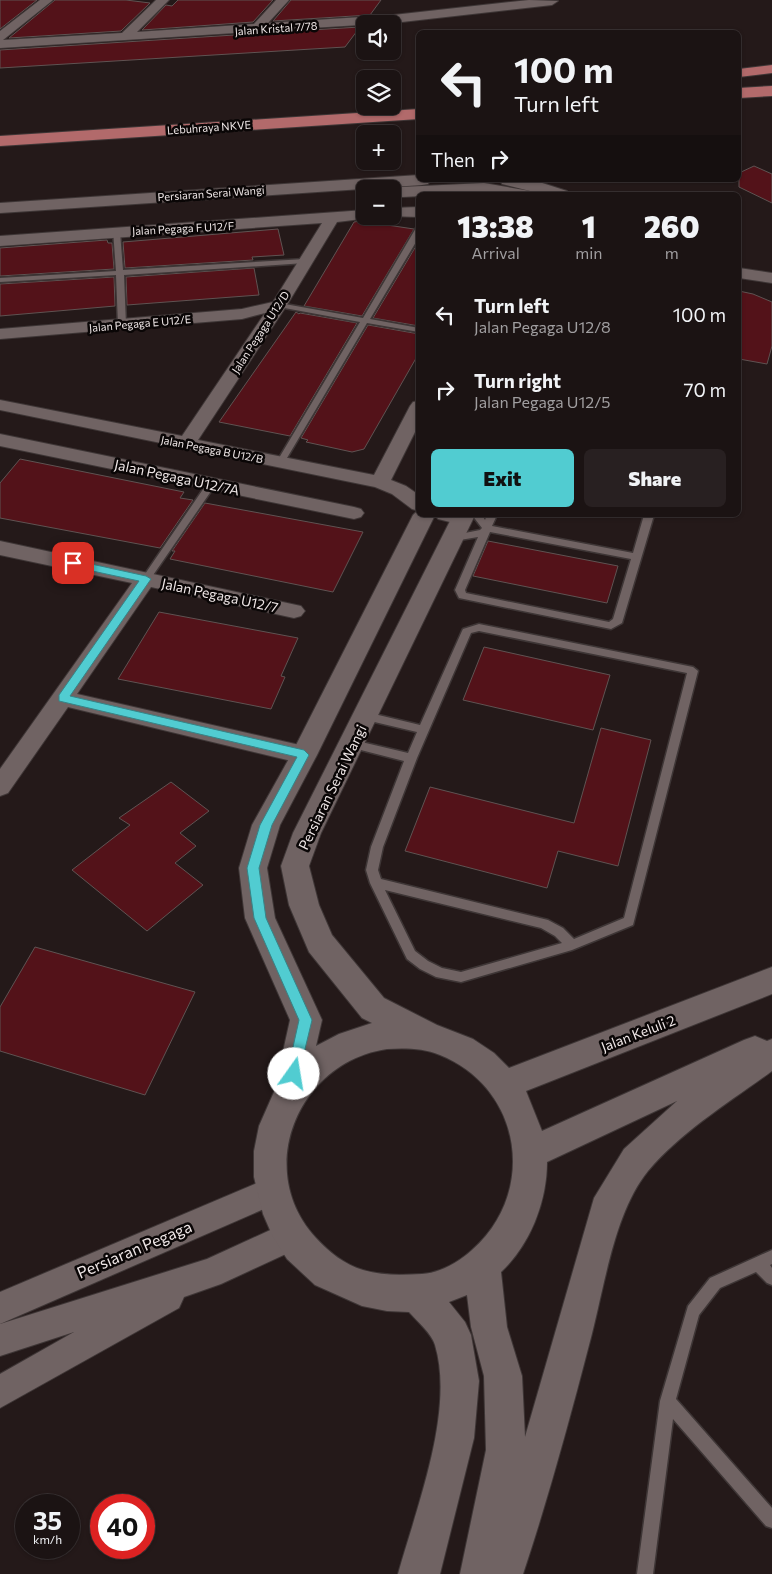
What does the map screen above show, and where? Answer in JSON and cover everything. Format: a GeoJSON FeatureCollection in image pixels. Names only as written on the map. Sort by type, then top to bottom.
{"type":"FeatureCollection","features":[{"type":"Feature","properties":{"kind":"highway"},"geometry":{"type":"LineString","coordinates":[[741,73],[772,70]]}},
{"type":"Feature","properties":{"kind":"highway"},"geometry":{"type":"LineString","coordinates":[[741,93],[772,91]]}},
{"type":"Feature","properties":{"kind":"highway"},"geometry":{"type":"LineString","coordinates":[[401,103],[416,102]]}},
{"type":"Feature","properties":{"kind":"highway","name":"Lebuhraya NKVE"},"geometry":{"type":"LineString","coordinates":[[0,128],[356,105]]}},
{"type":"Feature","properties":{"kind":"highway","name":"Lebuhraya NKVE"},"geometry":{"type":"LineString","coordinates":[[0,141],[416,114]]}},
{"type":"Feature","properties":{"kind":"street"},"geometry":{"type":"LineString","coordinates":[[0,37],[47,0]]}},
{"type":"Feature","properties":{"kind":"street"},"geometry":{"type":"LineString","coordinates":[[124,37],[163,0]]}},
{"type":"Feature","properties":{"kind":"street"},"geometry":{"type":"LineString","coordinates":[[255,30],[283,0]]}},
{"type":"Feature","properties":{"kind":"street","name":"Jalan Kristal 7/78"},"geometry":{"type":"LineString","coordinates":[[401,18],[552,1]]}},
{"type":"Feature","properties":{"kind":"street"},"geometry":{"type":"LineString","coordinates":[[392,15],[397,6]]}},
{"type":"Feature","properties":{"kind":"street","name":"Jalan Kristal 7/78"},"geometry":{"type":"LineString","coordinates":[[0,44],[255,30],[356,22]]}},
{"type":"Feature","properties":{"kind":"street","name":"Persiaran Serai Wangi"},"geometry":{"type":"LineString","coordinates":[[0,208],[416,180]]}},
{"type":"Feature","properties":{"kind":"street"},"geometry":{"type":"LineString","coordinates":[[518,182],[542,187],[554,192]]}},
{"type":"Feature","properties":{"kind":"street"},"geometry":{"type":"LineString","coordinates":[[401,192],[484,188],[507,192]]}},
{"type":"Feature","properties":{"kind":"street","name":"Persiaran Serai Wangi"},"geometry":{"type":"LineString","coordinates":[[0,219],[356,195]]}},
{"type":"Feature","properties":{"kind":"street"},"geometry":{"type":"LineString","coordinates":[[401,214],[416,215]]}},
{"type":"Feature","properties":{"kind":"street","name":"Jalan Pegaga F U12/F"},"geometry":{"type":"LineString","coordinates":[[0,241],[356,216]]}},
{"type":"Feature","properties":{"kind":"street","name":"Jalan Pegaga U12/D"},"geometry":{"type":"LineString","coordinates":[[186,444],[279,306],[332,218]]}},
{"type":"Feature","properties":{"kind":"street"},"geometry":{"type":"LineString","coordinates":[[741,273],[772,278]]}},
{"type":"Feature","properties":{"kind":"street","name":"Jalan Pegaga E U12/E"},"geometry":{"type":"LineString","coordinates":[[0,334],[242,314],[279,306]]}},
{"type":"Feature","properties":{"kind":"street","name":"Jalan Pegaga B U12/B"},"geometry":{"type":"LineString","coordinates":[[0,405],[380,482],[399,490],[416,503]]}},
{"type":"Feature","properties":{"kind":"street"},"geometry":{"type":"LineString","coordinates":[[380,482],[416,412]]}},
{"type":"Feature","properties":{"kind":"street","name":"Jalan Pegaga U12/7A"},"geometry":{"type":"LineString","coordinates":[[1,441],[354,513]]}},
{"type":"Feature","properties":{"kind":"street"},"geometry":{"type":"LineString","coordinates":[[290,1092],[306,1020],[260,918],[253,868],[266,825],[304,755],[423,517]]}},
{"type":"Feature","properties":{"kind":"street","name":"Persiaran Serai Wangi"},"geometry":{"type":"LineString","coordinates":[[444,1045],[373,1008],[320,943],[304,904],[295,866],[307,833],[464,522]]}},
{"type":"Feature","properties":{"kind":"street","name":"Jalan Pegaga U12/7"},"geometry":{"type":"LineString","coordinates":[[0,548],[294,611]]}},
{"type":"Feature","properties":{"kind":"street"},"geometry":{"type":"LineString","coordinates":[[0,787],[146,579]]}},
{"type":"Feature","properties":{"kind":"street"},"geometry":{"type":"LineString","coordinates":[[62,698],[304,755]]}},
{"type":"Feature","properties":{"kind":"street","name":"Jalan Keluli 2"},"geometry":{"type":"LineString","coordinates":[[504,1085],[772,980]]}},
{"type":"Feature","properties":{"kind":"street"},"geometry":{"type":"LineString","coordinates":[[409,1038],[444,1045],[477,1061],[504,1085],[524,1116],[534,1151],[532,1194],[514,1234],[482,1267],[451,1283],[416,1291],[368,1287],[359,1284],[324,1268],[290,1236],[278,1215],[269,1192],[266,1156],[273,1122],[290,1092],[313,1067],[342,1049],[375,1040],[409,1038]]}},
{"type":"Feature","properties":{"kind":"street"},"geometry":{"type":"LineString","coordinates":[[534,1151],[772,1043]]}},
{"type":"Feature","properties":{"kind":"street"},"geometry":{"type":"LineString","coordinates":[[502,1574],[520,1522],[606,1210],[636,1160],[681,1118],[772,1053]]}},
{"type":"Feature","properties":{"kind":"street","name":"Persiaran Pegaga"},"geometry":{"type":"LineString","coordinates":[[0,1308],[269,1192]]}},
{"type":"Feature","properties":{"kind":"street"},"geometry":{"type":"LineString","coordinates":[[0,1392],[210,1272],[290,1236]]}},
{"type":"Feature","properties":{"kind":"street"},"geometry":{"type":"LineString","coordinates":[[481,1574],[506,1450],[503,1376],[489,1327],[482,1267]]}},
{"type":"Feature","properties":{"kind":"street"},"geometry":{"type":"LineString","coordinates":[[0,1340],[210,1272]]}},
{"type":"Feature","properties":{"kind":"street"},"geometry":{"type":"LineString","coordinates":[[416,1291],[452,1335],[460,1381],[455,1438],[419,1574]]}},
{"type":"Feature","properties":{"kind":"lane"},"geometry":{"type":"LineString","coordinates":[[116,232],[122,325]]}},
{"type":"Feature","properties":{"kind":"lane"},"geometry":{"type":"LineString","coordinates":[[280,462],[416,235]]}},
{"type":"Feature","properties":{"kind":"lane"},"geometry":{"type":"LineString","coordinates":[[0,280],[305,262]]}},
{"type":"Feature","properties":{"kind":"lane"},"geometry":{"type":"LineString","coordinates":[[279,306],[416,329]]}},
{"type":"Feature","properties":{"kind":"lane"},"geometry":{"type":"LineString","coordinates":[[146,579],[211,484]]}},
{"type":"Feature","properties":{"kind":"lane"},"geometry":{"type":"LineString","coordinates":[[464,522],[484,517]]}},
{"type":"Feature","properties":{"kind":"lane"},"geometry":{"type":"LineString","coordinates":[[464,522],[460,590],[462,596],[611,626],[618,621],[648,517]]}},
{"type":"Feature","properties":{"kind":"lane"},"geometry":{"type":"LineString","coordinates":[[464,522],[637,557]]}},
{"type":"Feature","properties":{"kind":"lane"},"geometry":{"type":"LineString","coordinates":[[473,628],[693,671],[630,917],[625,923],[572,944],[461,977],[440,973],[410,955],[376,883],[372,870],[377,847],[411,758],[467,631],[473,628]]}},
{"type":"Feature","properties":{"kind":"lane"},"geometry":{"type":"LineString","coordinates":[[366,716],[424,730]]}},
{"type":"Feature","properties":{"kind":"lane"},"geometry":{"type":"LineString","coordinates":[[353,744],[411,758]]}},
{"type":"Feature","properties":{"kind":"lane"},"geometry":{"type":"LineString","coordinates":[[376,883],[544,924],[559,932],[572,944]]}},
{"type":"Feature","properties":{"kind":"lane"},"geometry":{"type":"LineString","coordinates":[[645,1574],[668,1401],[693,1311],[715,1283],[772,1257]]}},
{"type":"Feature","properties":{"kind":"lane"},"geometry":{"type":"LineString","coordinates":[[757,1263],[772,1278]]}},
{"type":"Feature","properties":{"kind":"lane"},"geometry":{"type":"LineString","coordinates":[[668,1401],[772,1520]]}},
{"type":"Feature","properties":{"kind":"building"},"geometry":{"type":"Polygon","coordinates":[[[0,0],[37,0],[0,29],[0,0]]]}},
{"type":"Feature","properties":{"kind":"building"},"geometry":{"type":"Polygon","coordinates":[[[55,0],[126,0],[150,3],[121,31],[9,38],[55,0]]]}},
{"type":"Feature","properties":{"kind":"building"},"geometry":{"type":"Polygon","coordinates":[[[178,0],[273,0],[253,22],[142,30],[166,5],[172,6],[178,0]]]}},
{"type":"Feature","properties":{"kind":"building"},"geometry":{"type":"Polygon","coordinates":[[[291,0],[381,0],[370,15],[273,21],[291,0]]]}},
{"type":"Feature","properties":{"kind":"building"},"geometry":{"type":"Polygon","coordinates":[[[356,27],[356,32],[345,47],[0,68],[0,50],[250,34],[256,36],[262,33],[356,27]]]}},
{"type":"Feature","properties":{"kind":"building"},"geometry":{"type":"Polygon","coordinates":[[[754,166],[772,174],[772,203],[739,187],[741,172],[754,166]]]}},
{"type":"Feature","properties":{"kind":"building"},"geometry":{"type":"Polygon","coordinates":[[[354,222],[356,222],[356,225],[387,225],[414,229],[362,316],[304,306],[354,222]]]}},
{"type":"Feature","properties":{"kind":"building"},"geometry":{"type":"Polygon","coordinates":[[[278,229],[284,255],[252,257],[253,260],[125,268],[123,242],[278,229]]]}},
{"type":"Feature","properties":{"kind":"building"},"geometry":{"type":"Polygon","coordinates":[[[107,240],[108,243],[112,243],[114,269],[0,276],[0,248],[107,240]]]}},
{"type":"Feature","properties":{"kind":"building"},"geometry":{"type":"Polygon","coordinates":[[[416,246],[416,325],[373,318],[416,246]]]}},
{"type":"Feature","properties":{"kind":"building"},"geometry":{"type":"Polygon","coordinates":[[[254,268],[259,295],[127,305],[126,277],[254,268]]]}},
{"type":"Feature","properties":{"kind":"building"},"geometry":{"type":"Polygon","coordinates":[[[114,277],[115,306],[0,316],[0,284],[114,277]]]}},
{"type":"Feature","properties":{"kind":"building"},"geometry":{"type":"Polygon","coordinates":[[[741,291],[772,302],[772,346],[767,364],[741,359],[741,291]]]}},
{"type":"Feature","properties":{"kind":"building"},"geometry":{"type":"Polygon","coordinates":[[[296,312],[357,323],[290,436],[219,422],[296,312]]]}},
{"type":"Feature","properties":{"kind":"building"},"geometry":{"type":"Polygon","coordinates":[[[368,325],[416,333],[416,358],[364,449],[352,452],[306,442],[308,440],[301,438],[368,325]]]}},
{"type":"Feature","properties":{"kind":"building"},"geometry":{"type":"Polygon","coordinates":[[[20,459],[184,492],[180,498],[193,500],[160,548],[0,518],[0,483],[20,459]]]}},
{"type":"Feature","properties":{"kind":"building"},"geometry":{"type":"Polygon","coordinates":[[[205,503],[363,532],[333,592],[170,559],[175,551],[172,551],[205,503]]]}},
{"type":"Feature","properties":{"kind":"building"},"geometry":{"type":"Polygon","coordinates":[[[488,541],[618,566],[607,603],[473,576],[488,541]]]}},
{"type":"Feature","properties":{"kind":"building"},"geometry":{"type":"Polygon","coordinates":[[[159,612],[298,638],[281,676],[285,677],[271,709],[118,679],[159,612]]]}},
{"type":"Feature","properties":{"kind":"building"},"geometry":{"type":"Polygon","coordinates":[[[484,647],[610,675],[593,730],[463,700],[484,647]]]}},
{"type":"Feature","properties":{"kind":"building"},"geometry":{"type":"Polygon","coordinates":[[[601,728],[651,740],[618,866],[558,851],[547,888],[405,851],[430,787],[574,823],[601,728]]]}},
{"type":"Feature","properties":{"kind":"building"},"geometry":{"type":"Polygon","coordinates":[[[171,782],[209,811],[180,833],[196,846],[175,863],[203,885],[147,931],[72,870],[130,825],[119,818],[171,782]]]}},
{"type":"Feature","properties":{"kind":"building"},"geometry":{"type":"Polygon","coordinates":[[[35,947],[195,992],[145,1095],[0,1051],[0,1007],[35,947]]]}},
{"type":"Feature","properties":{"kind":"route"},"geometry":{"type":"LineString","coordinates":[[73,563],[146,579],[62,698],[304,755],[266,825],[253,868],[260,918],[306,1020],[294,1074]]}}]}
